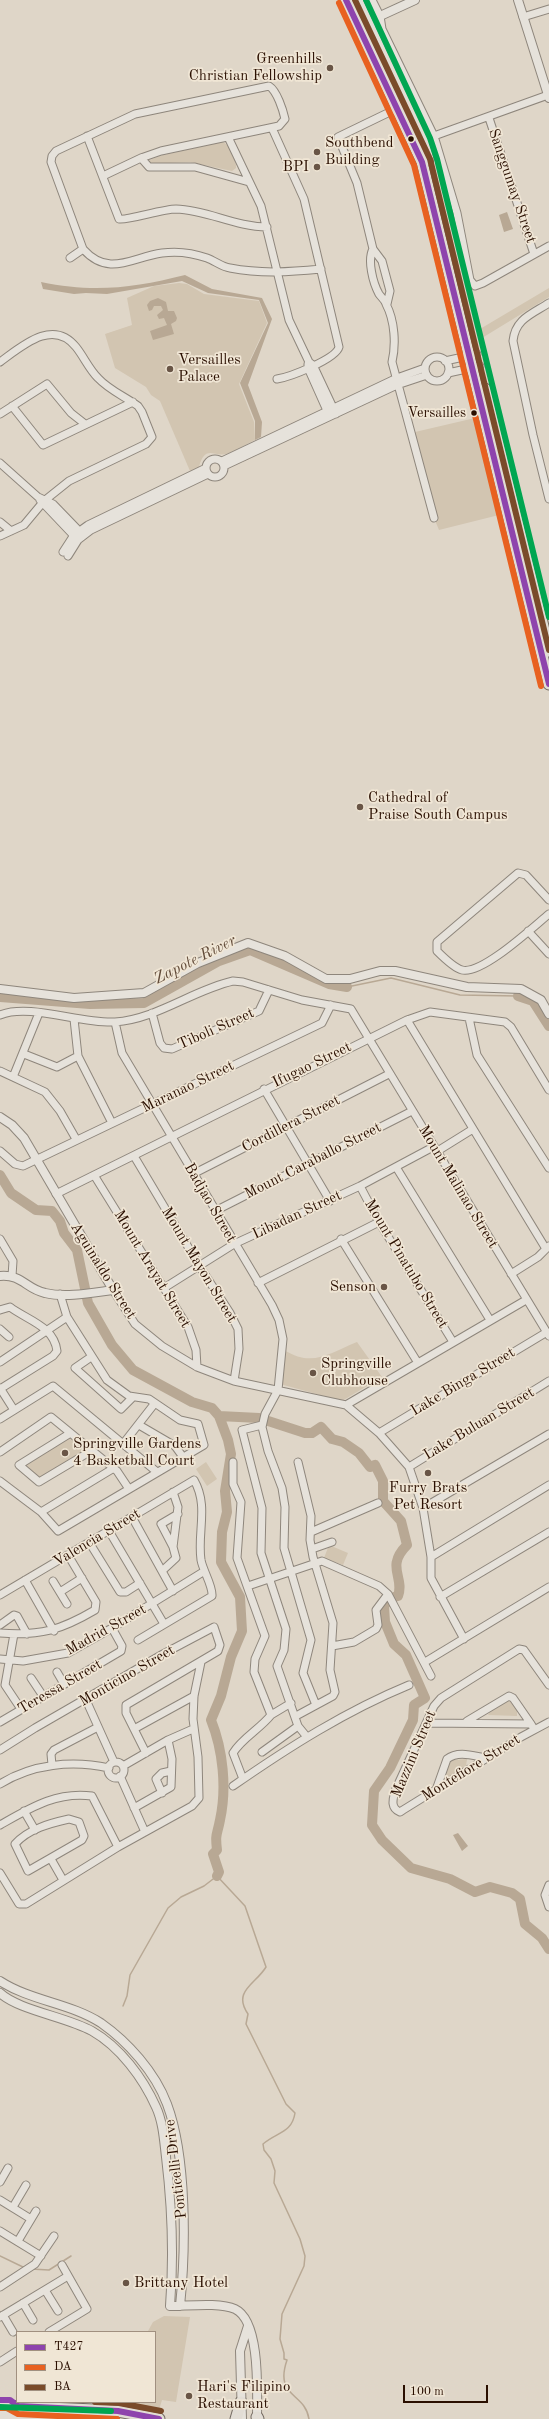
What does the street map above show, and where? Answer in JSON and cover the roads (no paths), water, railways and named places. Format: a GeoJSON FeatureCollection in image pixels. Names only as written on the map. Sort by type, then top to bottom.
{"type":"FeatureCollection","features":[{"type":"Feature","properties":{"kind":"main road"},"geometry":{"type":"LineString","coordinates":[[346,0],[370,21],[398,108],[422,162],[549,651]]}},
{"type":"Feature","properties":{"kind":"main road"},"geometry":{"type":"LineString","coordinates":[[357,0],[370,21],[427,154],[473,355]]}},
{"type":"Feature","properties":{"kind":"main road"},"geometry":{"type":"LineString","coordinates":[[476,367],[549,684]]}},
{"type":"Feature","properties":{"kind":"main road"},"geometry":{"type":"LineString","coordinates":[[236,2419],[242,2402]]}},
{"type":"Feature","properties":{"kind":"main road"},"geometry":{"type":"LineString","coordinates":[[0,2406],[50,2414],[111,2419]]}},
{"type":"Feature","properties":{"kind":"main road"},"geometry":{"type":"LineString","coordinates":[[0,2415],[118,2411],[159,2419]]}},
{"type":"Feature","properties":{"kind":"street"},"geometry":{"type":"LineString","coordinates":[[370,21],[372,0]]}},
{"type":"Feature","properties":{"kind":"street"},"geometry":{"type":"LineString","coordinates":[[370,21],[415,0]]}},
{"type":"Feature","properties":{"kind":"street"},"geometry":{"type":"LineString","coordinates":[[434,136],[549,97],[518,0]]}},
{"type":"Feature","properties":{"kind":"street"},"geometry":{"type":"LineString","coordinates":[[523,17],[549,10]]}},
{"type":"Feature","properties":{"kind":"street"},"geometry":{"type":"LineString","coordinates":[[370,21],[382,29],[434,136],[457,213],[470,280],[475,286],[549,246]]}},
{"type":"Feature","properties":{"kind":"street"},"geometry":{"type":"LineString","coordinates":[[103,176],[141,158],[161,151],[272,128],[283,124],[285,119],[274,91],[265,85],[148,109],[121,119],[87,136],[56,152],[51,159],[83,249],[90,257],[109,265],[162,253],[176,252],[196,254],[227,268],[278,272],[321,269]]}},
{"type":"Feature","properties":{"kind":"street"},"geometry":{"type":"LineString","coordinates":[[398,108],[338,137],[357,183],[373,249],[382,261],[386,274],[390,291],[387,304],[394,339],[392,362],[434,518]]}},
{"type":"Feature","properties":{"kind":"street","name":"Sanggumay Street"},"geometry":{"type":"LineString","coordinates":[[489,118],[534,254]]}},
{"type":"Feature","properties":{"kind":"street"},"geometry":{"type":"LineString","coordinates":[[272,128],[304,200],[339,347],[333,355],[277,379]]}},
{"type":"Feature","properties":{"kind":"street"},"geometry":{"type":"LineString","coordinates":[[87,136],[103,176],[115,214],[122,220],[160,210],[192,210],[208,213],[239,225],[267,227]]}},
{"type":"Feature","properties":{"kind":"street"},"geometry":{"type":"LineString","coordinates":[[228,137],[261,206],[289,320],[332,412]]}},
{"type":"Feature","properties":{"kind":"street"},"geometry":{"type":"LineString","coordinates":[[141,158],[149,167],[195,166],[249,182]]}},
{"type":"Feature","properties":{"kind":"street"},"geometry":{"type":"LineString","coordinates":[[70,258],[83,249]]}},
{"type":"Feature","properties":{"kind":"street"},"geometry":{"type":"LineString","coordinates":[[373,249],[370,262],[374,278],[378,293],[387,304]]}},
{"type":"Feature","properties":{"kind":"street"},"geometry":{"type":"LineString","coordinates":[[374,278],[378,270],[386,274]]}},
{"type":"Feature","properties":{"kind":"street"},"geometry":{"type":"LineString","coordinates":[[374,278],[381,282],[386,274]]}},
{"type":"Feature","properties":{"kind":"street"},"geometry":{"type":"LineString","coordinates":[[549,304],[523,320],[514,329],[515,354],[549,499]]}},
{"type":"Feature","properties":{"kind":"street"},"geometry":{"type":"LineString","coordinates":[[0,362],[37,336],[46,334],[65,337],[77,348],[97,377],[107,386],[133,402],[142,412],[152,432],[150,441],[69,481],[42,500],[24,525],[0,536]]}},
{"type":"Feature","properties":{"kind":"street"},"geometry":{"type":"LineString","coordinates":[[426,372],[428,361],[435,358],[445,361],[473,355]]}},
{"type":"Feature","properties":{"kind":"street"},"geometry":{"type":"LineString","coordinates":[[445,361],[448,373]]}},
{"type":"Feature","properties":{"kind":"street"},"geometry":{"type":"LineString","coordinates":[[426,372],[436,381],[444,379],[448,373],[476,367]]}},
{"type":"Feature","properties":{"kind":"street"},"geometry":{"type":"LineString","coordinates":[[66,554],[79,535],[207,471],[212,459],[223,463],[398,381],[426,372]]}},
{"type":"Feature","properties":{"kind":"street"},"geometry":{"type":"LineString","coordinates":[[0,414],[47,384],[72,413],[85,424]]}},
{"type":"Feature","properties":{"kind":"street"},"geometry":{"type":"LineString","coordinates":[[12,406],[43,445],[133,402]]}},
{"type":"Feature","properties":{"kind":"street"},"geometry":{"type":"LineString","coordinates":[[0,463],[42,500],[53,504],[79,535]]}},
{"type":"Feature","properties":{"kind":"street"},"geometry":{"type":"LineString","coordinates":[[207,471],[215,477],[219,476],[224,470],[223,463]]}},
{"type":"Feature","properties":{"kind":"street"},"geometry":{"type":"LineString","coordinates":[[0,522],[11,531]]}},
{"type":"Feature","properties":{"kind":"street"},"geometry":{"type":"LineString","coordinates":[[549,900],[526,875],[518,873],[437,942],[436,947],[440,955],[463,970],[494,959],[549,914]]}},
{"type":"Feature","properties":{"kind":"street"},"geometry":{"type":"LineString","coordinates":[[528,930],[549,954]]}},
{"type":"Feature","properties":{"kind":"street"},"geometry":{"type":"LineString","coordinates":[[0,989],[74,998],[144,993],[198,963],[248,943],[286,956],[326,978],[350,979],[380,971],[395,971],[467,987],[521,989],[541,1000],[549,1014]]}},
{"type":"Feature","properties":{"kind":"street","name":"Mount Malinao Street"},"geometry":{"type":"LineString","coordinates":[[0,1015],[11,1011],[39,1013],[74,1020],[116,1022],[152,1013],[233,981],[351,1009],[369,1037],[434,1150],[548,1334]]}},
{"type":"Feature","properties":{"kind":"street","name":"Tiboli Street"},"geometry":{"type":"LineString","coordinates":[[152,1013],[160,1043],[164,1048],[172,1049],[259,1011],[269,990]]}},
{"type":"Feature","properties":{"kind":"street","name":"Maranao Street"},"geometry":{"type":"LineString","coordinates":[[0,1151],[19,1166],[37,1159],[76,1139],[322,1024],[331,1005]]}},
{"type":"Feature","properties":{"kind":"street","name":"Ifugao Street"},"geometry":{"type":"LineString","coordinates":[[56,1194],[369,1037],[407,1020],[430,1012],[469,1018],[497,1019],[508,1024],[549,1090]]}},
{"type":"Feature","properties":{"kind":"street"},"geometry":{"type":"LineString","coordinates":[[13,1077],[24,1054],[39,1013]]}},
{"type":"Feature","properties":{"kind":"street"},"geometry":{"type":"LineString","coordinates":[[469,1018],[477,1055],[549,1168]]}},
{"type":"Feature","properties":{"kind":"street"},"geometry":{"type":"LineString","coordinates":[[74,1020],[78,1056],[112,1123]]}},
{"type":"Feature","properties":{"kind":"street"},"geometry":{"type":"LineString","coordinates":[[407,1020],[473,1129],[548,1247],[538,1257],[511,1274]]}},
{"type":"Feature","properties":{"kind":"street","name":"Badjao Street"},"geometry":{"type":"LineString","coordinates":[[116,1022],[122,1053],[279,1320],[282,1339],[278,1390]]}},
{"type":"Feature","properties":{"kind":"street"},"geometry":{"type":"LineString","coordinates":[[24,1054],[57,1067],[78,1056]]}},
{"type":"Feature","properties":{"kind":"street"},"geometry":{"type":"LineString","coordinates":[[0,1071],[45,1092],[60,1111],[76,1139]]}},
{"type":"Feature","properties":{"kind":"street","name":"Cordillera Street"},"geometry":{"type":"LineString","coordinates":[[193,1174],[389,1074]]}},
{"type":"Feature","properties":{"kind":"street"},"geometry":{"type":"LineString","coordinates":[[264,1090],[330,1201]]}},
{"type":"Feature","properties":{"kind":"street","name":"Mount Caraballo Street"},"geometry":{"type":"LineString","coordinates":[[215,1210],[412,1111]]}},
{"type":"Feature","properties":{"kind":"street","name":"Aguinaldo Street"},"geometry":{"type":"LineString","coordinates":[[0,1117],[19,1131],[37,1159],[113,1290],[135,1324],[162,1346],[197,1367],[234,1381],[346,1406],[379,1433],[409,1467],[424,1508],[431,1557],[431,1578],[464,1639]]}},
{"type":"Feature","properties":{"kind":"street","name":"Libadan Street"},"geometry":{"type":"LineString","coordinates":[[164,1288],[200,1267],[234,1244],[330,1201],[396,1167],[434,1150],[473,1129]]}},
{"type":"Feature","properties":{"kind":"street","name":"Mount Mayon Street"},"geometry":{"type":"LineString","coordinates":[[134,1156],[200,1267],[230,1313],[238,1329],[239,1349],[234,1381]]}},
{"type":"Feature","properties":{"kind":"street"},"geometry":{"type":"LineString","coordinates":[[396,1167],[490,1320]]}},
{"type":"Feature","properties":{"kind":"street","name":"Mount Arayat Street"},"geometry":{"type":"LineString","coordinates":[[94,1175],[188,1327],[196,1350],[197,1367]]}},
{"type":"Feature","properties":{"kind":"street","name":"Mount Pinatubo Street"},"geometry":{"type":"LineString","coordinates":[[360,1186],[379,1222],[453,1342]]}},
{"type":"Feature","properties":{"kind":"street"},"geometry":{"type":"LineString","coordinates":[[258,1282],[341,1239],[379,1222]]}},
{"type":"Feature","properties":{"kind":"street"},"geometry":{"type":"LineString","coordinates":[[341,1239],[418,1363]]}},
{"type":"Feature","properties":{"kind":"street"},"geometry":{"type":"LineString","coordinates":[[0,1241],[13,1261],[12,1276]]}},
{"type":"Feature","properties":{"kind":"street"},"geometry":{"type":"LineString","coordinates":[[0,1276],[12,1276],[38,1291],[60,1294],[92,1293],[113,1290]]}},
{"type":"Feature","properties":{"kind":"street"},"geometry":{"type":"LineString","coordinates":[[0,1481],[40,1512],[58,1531],[204,1445],[198,1424],[180,1420],[149,1399],[133,1397],[122,1393],[107,1380],[67,1317],[60,1294]]}},
{"type":"Feature","properties":{"kind":"street"},"geometry":{"type":"LineString","coordinates":[[346,1406],[526,1300]]}},
{"type":"Feature","properties":{"kind":"street"},"geometry":{"type":"LineString","coordinates":[[0,1310],[10,1307],[21,1316],[39,1324],[48,1332],[57,1348],[56,1353],[0,1389],[14,1410]]}},
{"type":"Feature","properties":{"kind":"street"},"geometry":{"type":"LineString","coordinates":[[0,1362],[48,1332],[67,1317]]}},
{"type":"Feature","properties":{"kind":"street","name":"Lake Binga Street"},"geometry":{"type":"LineString","coordinates":[[379,1433],[548,1334]]}},
{"type":"Feature","properties":{"kind":"street"},"geometry":{"type":"LineString","coordinates":[[91,1357],[76,1367],[86,1380],[121,1409],[133,1397]]}},
{"type":"Feature","properties":{"kind":"street","name":"Lake Buluan Street"},"geometry":{"type":"LineString","coordinates":[[409,1467],[549,1381]]}},
{"type":"Feature","properties":{"kind":"street"},"geometry":{"type":"LineString","coordinates":[[0,1419],[53,1386],[157,1472]]}},
{"type":"Feature","properties":{"kind":"street"},"geometry":{"type":"LineString","coordinates":[[278,1390],[263,1420],[268,1451],[282,1488],[285,1507],[284,1548],[292,1570],[311,1640],[303,1673],[316,1705]]}},
{"type":"Feature","properties":{"kind":"street"},"geometry":{"type":"LineString","coordinates":[[123,1444],[155,1403]]}},
{"type":"Feature","properties":{"kind":"street"},"geometry":{"type":"LineString","coordinates":[[0,1452],[51,1417],[69,1434],[114,1468],[129,1489]]}},
{"type":"Feature","properties":{"kind":"street"},"geometry":{"type":"LineString","coordinates":[[263,1420],[242,1430],[260,1497],[261,1553],[270,1578],[287,1637],[284,1650],[277,1666],[296,1716],[298,1726],[307,1736]]}},
{"type":"Feature","properties":{"kind":"street"},"geometry":{"type":"LineString","coordinates":[[139,1425],[175,1446],[183,1457]]}},
{"type":"Feature","properties":{"kind":"street"},"geometry":{"type":"LineString","coordinates":[[69,1434],[19,1465],[39,1482],[91,1451]]}},
{"type":"Feature","properties":{"kind":"street"},"geometry":{"type":"LineString","coordinates":[[424,1508],[549,1434]]}},
{"type":"Feature","properties":{"kind":"street"},"geometry":{"type":"LineString","coordinates":[[234,1462],[233,1484],[241,1502],[238,1558],[265,1636],[255,1659],[254,1672],[271,1715]]}},
{"type":"Feature","properties":{"kind":"street"},"geometry":{"type":"LineString","coordinates":[[296,1716],[332,1696],[335,1692],[330,1670],[333,1623],[315,1563],[312,1549],[311,1516],[298,1462]]}},
{"type":"Feature","properties":{"kind":"street"},"geometry":{"type":"LineString","coordinates":[[40,1512],[114,1468]]}},
{"type":"Feature","properties":{"kind":"street","name":"Valencia Street"},"geometry":{"type":"LineString","coordinates":[[0,1595],[194,1480],[201,1495],[204,1508],[200,1539],[203,1572]]}},
{"type":"Feature","properties":{"kind":"street"},"geometry":{"type":"LineString","coordinates":[[431,1557],[549,1485]]}},
{"type":"Feature","properties":{"kind":"street"},"geometry":{"type":"LineString","coordinates":[[173,1492],[178,1514],[173,1547]]}},
{"type":"Feature","properties":{"kind":"street"},"geometry":{"type":"LineString","coordinates":[[311,1532],[378,1503]]}},
{"type":"Feature","properties":{"kind":"street"},"geometry":{"type":"LineString","coordinates":[[162,1571],[176,1558],[173,1547],[161,1524],[178,1514]]}},
{"type":"Feature","properties":{"kind":"street"},"geometry":{"type":"LineString","coordinates":[[132,1517],[174,1591]]}},
{"type":"Feature","properties":{"kind":"street"},"geometry":{"type":"LineString","coordinates":[[109,1531],[153,1603],[164,1624]]}},
{"type":"Feature","properties":{"kind":"street"},"geometry":{"type":"LineString","coordinates":[[440,1597],[549,1532]]}},
{"type":"Feature","properties":{"kind":"street"},"geometry":{"type":"LineString","coordinates":[[89,1542],[120,1592],[126,1592],[140,1583]]}},
{"type":"Feature","properties":{"kind":"street"},"geometry":{"type":"LineString","coordinates":[[312,1549],[332,1542]]}},
{"type":"Feature","properties":{"kind":"street"},"geometry":{"type":"LineString","coordinates":[[0,1633],[27,1634],[54,1631],[67,1626],[95,1610],[96,1602],[68,1554]]}},
{"type":"Feature","properties":{"kind":"street"},"geometry":{"type":"LineString","coordinates":[[248,1586],[322,1561],[379,1586],[389,1597],[425,1662],[431,1676]]}},
{"type":"Feature","properties":{"kind":"street"},"geometry":{"type":"LineString","coordinates":[[138,1640],[212,1596],[212,1591],[203,1572]]}},
{"type":"Feature","properties":{"kind":"street","name":"Madrid Street"},"geometry":{"type":"LineString","coordinates":[[0,1659],[23,1661],[56,1656],[80,1647],[203,1572]]}},
{"type":"Feature","properties":{"kind":"street"},"geometry":{"type":"LineString","coordinates":[[60,1592],[82,1578]]}},
{"type":"Feature","properties":{"kind":"street"},"geometry":{"type":"LineString","coordinates":[[25,1580],[54,1631]]}},
{"type":"Feature","properties":{"kind":"street"},"geometry":{"type":"LineString","coordinates":[[53,1581],[67,1604]]}},
{"type":"Feature","properties":{"kind":"street"},"geometry":{"type":"LineString","coordinates":[[425,1662],[549,1588]]}},
{"type":"Feature","properties":{"kind":"street"},"geometry":{"type":"LineString","coordinates":[[332,1646],[354,1642],[376,1629],[378,1625],[376,1610],[389,1597]]}},
{"type":"Feature","properties":{"kind":"street"},"geometry":{"type":"LineString","coordinates":[[0,1625],[14,1615],[17,1616],[27,1634]]}},
{"type":"Feature","properties":{"kind":"street","name":"Monticino Street"},"geometry":{"type":"LineString","coordinates":[[0,1750],[163,1654],[214,1627],[220,1648],[201,1662]]}},
{"type":"Feature","properties":{"kind":"street","name":"Teressa Street"},"geometry":{"type":"LineString","coordinates":[[0,1722],[121,1651],[122,1646],[112,1628]]}},
{"type":"Feature","properties":{"kind":"street"},"geometry":{"type":"LineString","coordinates":[[14,1634],[10,1660],[3,1685],[21,1709]]}},
{"type":"Feature","properties":{"kind":"street","name":"Mazzini Street"},"geometry":{"type":"LineString","coordinates":[[395,1809],[392,1800],[395,1791],[437,1701],[519,1649],[524,1650],[549,1685]]}},
{"type":"Feature","properties":{"kind":"street"},"geometry":{"type":"LineString","coordinates":[[0,1873],[19,1904],[22,1905],[118,1847],[192,1806],[199,1798],[198,1757],[193,1729],[194,1696],[201,1662]]}},
{"type":"Feature","properties":{"kind":"street"},"geometry":{"type":"LineString","coordinates":[[146,1753],[126,1713],[126,1705],[201,1662]]}},
{"type":"Feature","properties":{"kind":"street"},"geometry":{"type":"LineString","coordinates":[[57,1672],[64,1684]]}},
{"type":"Feature","properties":{"kind":"street"},"geometry":{"type":"LineString","coordinates":[[31,1678],[43,1696]]}},
{"type":"Feature","properties":{"kind":"street"},"geometry":{"type":"LineString","coordinates":[[233,1786],[307,1736],[346,1715],[409,1685]]}},
{"type":"Feature","properties":{"kind":"street"},"geometry":{"type":"LineString","coordinates":[[134,1729],[194,1696]]}},
{"type":"Feature","properties":{"kind":"street"},"geometry":{"type":"LineString","coordinates":[[467,1722],[509,1696],[513,1698],[533,1727]]}},
{"type":"Feature","properties":{"kind":"street"},"geometry":{"type":"LineString","coordinates":[[86,1700],[98,1727],[111,1765],[110,1775],[120,1776]]}},
{"type":"Feature","properties":{"kind":"street"},"geometry":{"type":"LineString","coordinates":[[243,1779],[233,1753],[238,1745],[264,1724],[271,1715],[291,1703]]}},
{"type":"Feature","properties":{"kind":"street"},"geometry":{"type":"LineString","coordinates":[[426,1723],[467,1722],[533,1727]]}},
{"type":"Feature","properties":{"kind":"street","name":"Montefiore Street"},"geometry":{"type":"LineString","coordinates":[[395,1809],[400,1812],[533,1727],[549,1722]]}},
{"type":"Feature","properties":{"kind":"street"},"geometry":{"type":"LineString","coordinates":[[262,1752],[298,1726]]}},
{"type":"Feature","properties":{"kind":"street"},"geometry":{"type":"LineString","coordinates":[[52,1765],[51,1754],[54,1750],[98,1727]]}},
{"type":"Feature","properties":{"kind":"street"},"geometry":{"type":"LineString","coordinates":[[123,1766],[168,1740],[193,1729]]}},
{"type":"Feature","properties":{"kind":"street"},"geometry":{"type":"LineString","coordinates":[[134,1808],[162,1792],[172,1784],[172,1759],[168,1740]]}},
{"type":"Feature","properties":{"kind":"street"},"geometry":{"type":"LineString","coordinates":[[436,1790],[447,1758],[458,1754],[486,1758]]}},
{"type":"Feature","properties":{"kind":"street"},"geometry":{"type":"LineString","coordinates":[[0,1784],[14,1776],[52,1765],[111,1765],[119,1763],[123,1766]]}},
{"type":"Feature","properties":{"kind":"street"},"geometry":{"type":"LineString","coordinates":[[120,1776],[123,1772],[123,1766]]}},
{"type":"Feature","properties":{"kind":"street"},"geometry":{"type":"LineString","coordinates":[[162,1792],[156,1779],[162,1773],[171,1771]]}},
{"type":"Feature","properties":{"kind":"street"},"geometry":{"type":"LineString","coordinates":[[120,1776],[145,1832]]}},
{"type":"Feature","properties":{"kind":"street"},"geometry":{"type":"LineString","coordinates":[[0,1825],[48,1799],[74,1794],[92,1796],[118,1847]]}},
{"type":"Feature","properties":{"kind":"street"},"geometry":{"type":"LineString","coordinates":[[24,1811],[39,1831]]}},
{"type":"Feature","properties":{"kind":"street"},"geometry":{"type":"LineString","coordinates":[[70,1819],[79,1822],[83,1833],[82,1840],[28,1871],[15,1847],[19,1839],[39,1831],[70,1819]]}},
{"type":"Feature","properties":{"kind":"street"},"geometry":{"type":"LineString","coordinates":[[50,1859],[63,1880]]}},
{"type":"Feature","properties":{"kind":"street"},"geometry":{"type":"LineString","coordinates":[[549,1885],[545,1895],[549,1907]]}},
{"type":"Feature","properties":{"kind":"street","name":"Ponticelli Drive"},"geometry":{"type":"LineString","coordinates":[[0,1981],[28,1995],[95,2020],[118,2036],[138,2056],[157,2083],[167,2103],[175,2129],[184,2244],[180,2306],[170,2306],[174,2244],[164,2132],[157,2108],[130,2065],[111,2044],[91,2031],[50,2013],[21,2005],[0,1993]]}},
{"type":"Feature","properties":{"kind":"street"},"geometry":{"type":"LineString","coordinates":[[91,2031],[95,2020]]}},
{"type":"Feature","properties":{"kind":"street"},"geometry":{"type":"LineString","coordinates":[[0,2182],[8,2168]]}},
{"type":"Feature","properties":{"kind":"street"},"geometry":{"type":"LineString","coordinates":[[13,2208],[26,2186]]}},
{"type":"Feature","properties":{"kind":"street"},"geometry":{"type":"LineString","coordinates":[[0,2200],[31,2219]]}},
{"type":"Feature","properties":{"kind":"street"},"geometry":{"type":"LineString","coordinates":[[18,2241],[36,2211]]}},
{"type":"Feature","properties":{"kind":"street"},"geometry":{"type":"LineString","coordinates":[[0,2231],[41,2256]]}},
{"type":"Feature","properties":{"kind":"street"},"geometry":{"type":"LineString","coordinates":[[0,2287],[26,2271],[34,2264],[54,2236]]}},
{"type":"Feature","properties":{"kind":"street"},"geometry":{"type":"LineString","coordinates":[[51,2331],[87,2309],[62,2265]]}},
{"type":"Feature","properties":{"kind":"street"},"geometry":{"type":"LineString","coordinates":[[13,2332],[2,2316],[68,2276]]}},
{"type":"Feature","properties":{"kind":"street"},"geometry":{"type":"LineString","coordinates":[[45,2290],[58,2311]]}},
{"type":"Feature","properties":{"kind":"street"},"geometry":{"type":"LineString","coordinates":[[23,2303],[33,2320]]}},
{"type":"Feature","properties":{"kind":"street"},"geometry":{"type":"LineString","coordinates":[[180,2306],[229,2307],[242,2314],[252,2335],[255,2350],[257,2418]]}},
{"type":"Feature","properties":{"kind":"street"},"geometry":{"type":"LineString","coordinates":[[242,2419],[240,2351],[248,2326]]}},
{"type":"Feature","properties":{"kind":"street"},"geometry":{"type":"LineString","coordinates":[[0,2362],[16,2353]]}},
{"type":"Feature","properties":{"kind":"waterway","name":"Zapote River"},"geometry":{"type":"LineString","coordinates":[[0,997],[90,1004],[144,1003],[219,961],[250,950],[329,984],[347,987]]}},
{"type":"Feature","properties":{"kind":"waterway","name":"Zapote River"},"geometry":{"type":"LineString","coordinates":[[347,987],[391,978],[460,995],[518,996]]}},
{"type":"Feature","properties":{"kind":"waterway","name":"Zapote River"},"geometry":{"type":"LineString","coordinates":[[518,996],[533,1001],[549,1026]]}},
{"type":"Feature","properties":{"kind":"waterway"},"geometry":{"type":"LineString","coordinates":[[0,1175],[11,1193],[36,1210],[52,1211],[60,1221],[64,1233],[77,1250],[88,1303],[112,1345],[133,1370],[192,1402],[212,1408],[219,1416],[228,1440],[231,1454],[225,1491],[227,1512],[222,1532],[221,1562],[240,1597],[242,1631],[231,1657],[221,1696],[211,1720],[223,1769],[222,1808],[216,1837],[217,1850],[213,1854],[219,1872],[217,1876]]}},
{"type":"Feature","properties":{"kind":"waterway"},"geometry":{"type":"LineString","coordinates":[[219,1416],[259,1418],[305,1433],[312,1433],[321,1427],[332,1439],[343,1442],[359,1453],[370,1467],[375,1465],[383,1481],[383,1501],[401,1521],[407,1545],[397,1560],[396,1566],[399,1583],[398,1596],[390,1598],[384,1606],[385,1622],[394,1644],[406,1655],[425,1698],[414,1705],[413,1720],[390,1768],[374,1791],[372,1825],[382,1840],[411,1868],[450,1879],[475,1892],[490,1887],[512,1893],[520,1899],[525,1924],[542,1938],[549,1949]]}},
{"type":"Feature","properties":{"kind":"waterway"},"geometry":{"type":"LineString","coordinates":[[123,2006],[127,1996],[130,1975],[168,1908],[181,1897],[204,1886],[217,1876],[245,1906],[266,1967],[247,1988],[244,1994],[244,2006],[248,2014],[246,2024],[286,2104],[295,2113],[291,2125],[283,2132],[263,2144],[264,2150],[271,2159],[275,2171],[274,2183],[300,2239],[305,2256],[304,2266],[282,2314],[280,2339],[284,2359],[287,2360],[284,2372],[284,2381],[287,2388],[306,2410],[309,2419]]}},
{"type":"Feature","properties":{"kind":"waterway"},"geometry":{"type":"LineString","coordinates":[[0,2256],[25,2268]]}},
{"type":"Feature","properties":{"kind":"waterway"},"geometry":{"type":"LineString","coordinates":[[31,2269],[49,2270],[71,2256]]}},
{"type":"Feature","properties":{"kind":"place","name":"Greenhills Christian Fellowship"},"geometry":{"type":"Point","coordinates":[330,68]}},
{"type":"Feature","properties":{"kind":"place","name":"Southbend Building"},"geometry":{"type":"Point","coordinates":[317,152]}},
{"type":"Feature","properties":{"kind":"place","name":"BPI"},"geometry":{"type":"Point","coordinates":[317,167]}},
{"type":"Feature","properties":{"kind":"place","name":"Versailles Palace"},"geometry":{"type":"Point","coordinates":[170,369]}},
{"type":"Feature","properties":{"kind":"place","name":"Versailles"},"geometry":{"type":"Point","coordinates":[474,413]}},
{"type":"Feature","properties":{"kind":"place","name":"Cathedral of Praise South Campus"},"geometry":{"type":"Point","coordinates":[360,807]}},
{"type":"Feature","properties":{"kind":"place","name":"Senson"},"geometry":{"type":"Point","coordinates":[384,1287]}},
{"type":"Feature","properties":{"kind":"place","name":"Springville Clubhouse"},"geometry":{"type":"Point","coordinates":[313,1373]}},
{"type":"Feature","properties":{"kind":"place","name":"Springville Gardens 4 Basketball Court"},"geometry":{"type":"Point","coordinates":[65,1453]}},
{"type":"Feature","properties":{"kind":"place","name":"Furry Brats Pet Resort"},"geometry":{"type":"Point","coordinates":[428,1473]}},
{"type":"Feature","properties":{"kind":"place","name":"Brittany Hotel"},"geometry":{"type":"Point","coordinates":[126,2283]}},
{"type":"Feature","properties":{"kind":"place","name":"Hari's Filipino Restaurant"},"geometry":{"type":"Point","coordinates":[189,2396]}}]}
